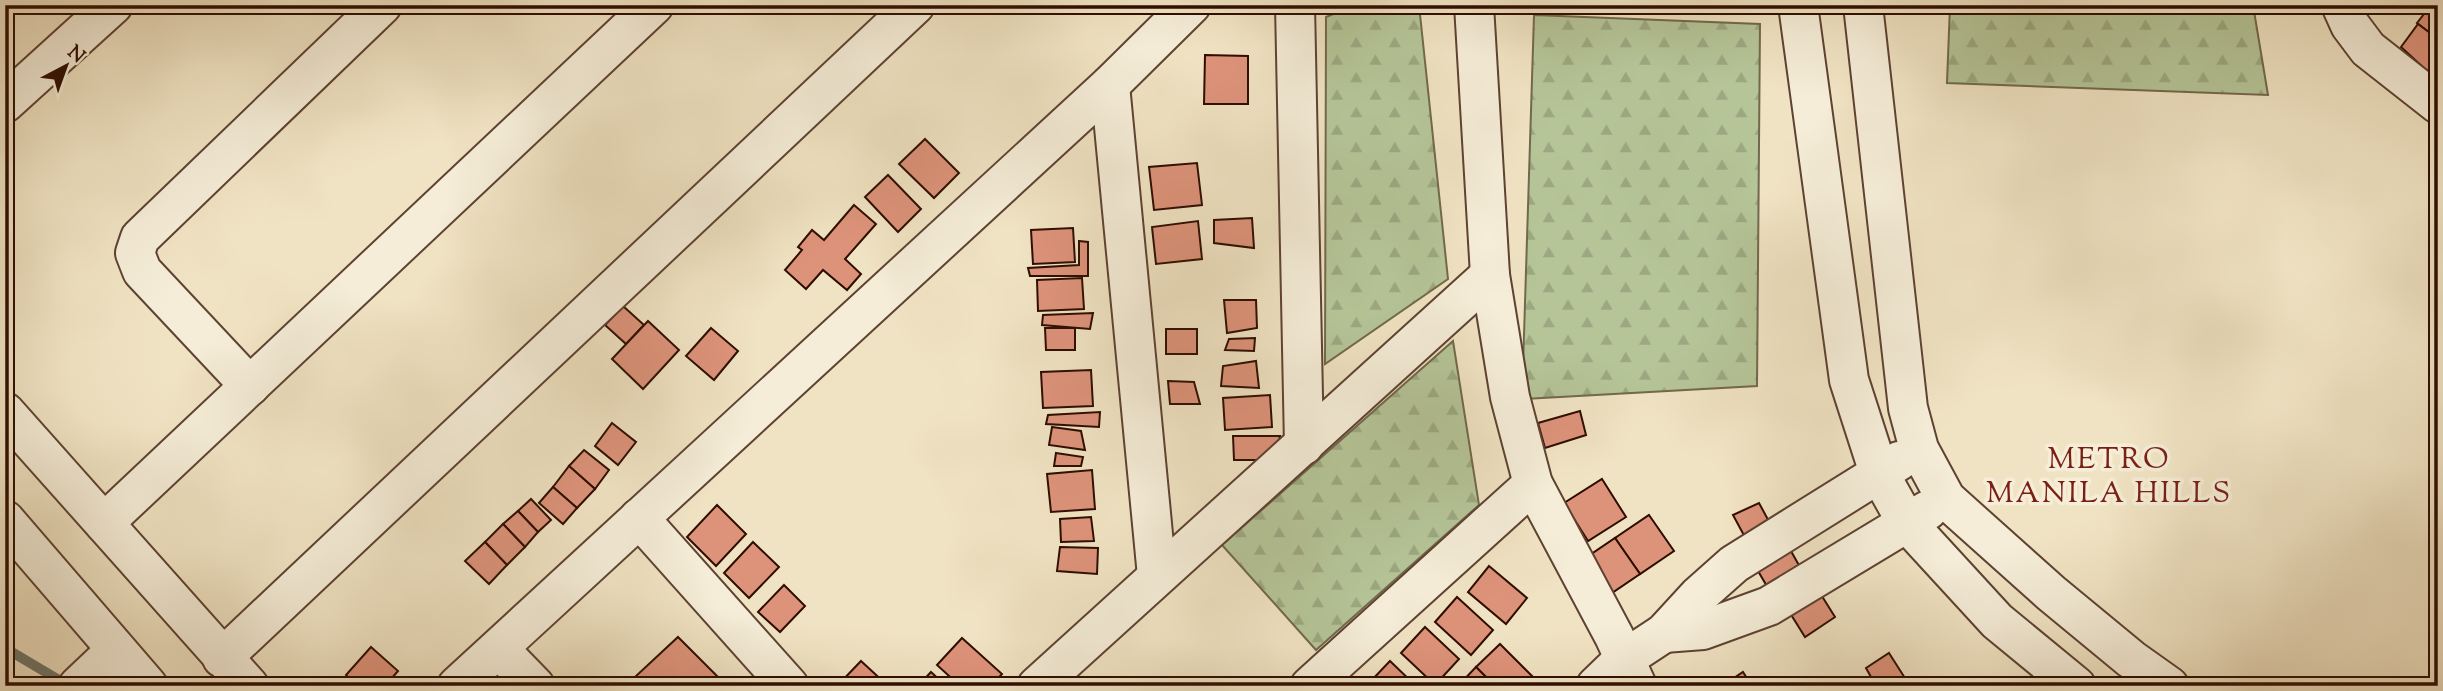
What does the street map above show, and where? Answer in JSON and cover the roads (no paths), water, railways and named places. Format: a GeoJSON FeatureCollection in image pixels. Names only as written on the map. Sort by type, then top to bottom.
{"type":"FeatureCollection","features":[{"type":"Feature","properties":{"kind":"street"},"geometry":{"type":"LineString","coordinates":[[5,103],[113,5]]}},
{"type":"Feature","properties":{"kind":"street"},"geometry":{"type":"LineString","coordinates":[[250,386],[142,271],[135,253],[140,238],[382,5]]}},
{"type":"Feature","properties":{"kind":"street"},"geometry":{"type":"LineString","coordinates":[[104,523],[654,5]]}},
{"type":"Feature","properties":{"kind":"street"},"geometry":{"type":"LineString","coordinates":[[222,658],[915,5]]}},
{"type":"Feature","properties":{"kind":"street"},"geometry":{"type":"LineString","coordinates":[[457,686],[1110,85],[1191,5]]}},
{"type":"Feature","properties":{"kind":"street"},"geometry":{"type":"LineString","coordinates":[[1295,5],[1304,446]]}},
{"type":"Feature","properties":{"kind":"street"},"geometry":{"type":"LineString","coordinates":[[1474,5],[1490,275],[1510,397],[1533,484],[1614,636],[1619,677]]}},
{"type":"Feature","properties":{"kind":"street"},"geometry":{"type":"LineString","coordinates":[[1798,5],[1849,380],[1879,473],[1907,523],[1997,621],[2076,686]]}},
{"type":"Feature","properties":{"kind":"street"},"geometry":{"type":"LineString","coordinates":[[1863,5],[1908,408],[1919,449],[1946,499],[2051,593],[2131,659],[2169,686]]}},
{"type":"Feature","properties":{"kind":"street"},"geometry":{"type":"LineString","coordinates":[[2341,5],[2350,25],[2368,49],[2438,104]]}},
{"type":"Feature","properties":{"kind":"street"},"geometry":{"type":"LineString","coordinates":[[1110,85],[1157,576]]}},
{"type":"Feature","properties":{"kind":"street"},"geometry":{"type":"LineString","coordinates":[[1037,686],[1490,275]]}},
{"type":"Feature","properties":{"kind":"street"},"geometry":{"type":"LineString","coordinates":[[5,412],[249,686]]}},
{"type":"Feature","properties":{"kind":"street"},"geometry":{"type":"LineString","coordinates":[[1619,677],[1734,564],[1919,449]]}},
{"type":"Feature","properties":{"kind":"street"},"geometry":{"type":"LineString","coordinates":[[1310,686],[1533,484]]}},
{"type":"Feature","properties":{"kind":"street"},"geometry":{"type":"LineString","coordinates":[[1664,633],[1703,630],[1769,607],[1946,499]]}},
{"type":"Feature","properties":{"kind":"street"},"geometry":{"type":"LineString","coordinates":[[639,518],[789,686]]}},
{"type":"Feature","properties":{"kind":"street"},"geometry":{"type":"LineString","coordinates":[[5,520],[148,686]]}},
{"type":"Feature","properties":{"kind":"street"},"geometry":{"type":"LineString","coordinates":[[499,649],[535,686]]}},
{"type":"Feature","properties":{"kind":"street"},"geometry":{"type":"LineString","coordinates":[[78,686],[116,650]]}},
{"type":"Feature","properties":{"kind":"waterway"},"geometry":{"type":"LineString","coordinates":[[5,648],[69,686]]}},
{"type":"Feature","properties":{"kind":"district","name":"METRO MANILA HILLS"},"geometry":{"type":"Point","coordinates":[2109,477]}}]}
